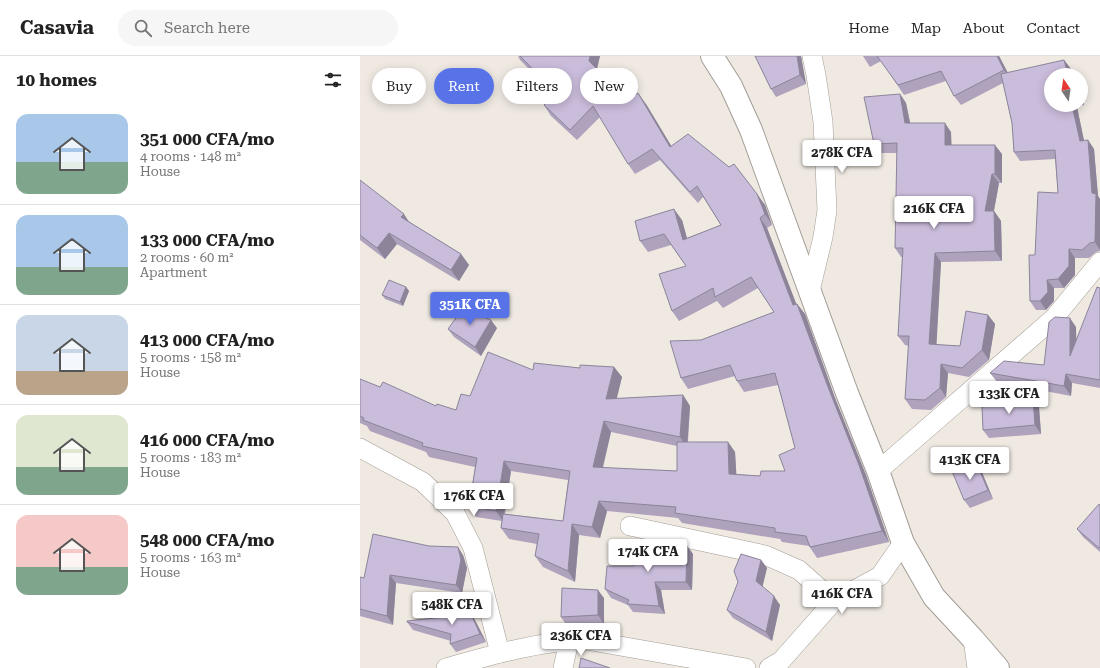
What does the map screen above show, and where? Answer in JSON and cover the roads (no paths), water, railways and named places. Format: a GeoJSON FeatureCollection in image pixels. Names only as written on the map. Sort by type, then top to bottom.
{"type":"FeatureCollection","features":[{"type":"Feature","properties":{"kind":"street"},"geometry":{"type":"LineString","coordinates":[[712,56],[731,86],[752,130],[847,393],[878,471],[903,543],[934,597],[998,668]]}},
{"type":"Feature","properties":{"kind":"street"},"geometry":{"type":"LineString","coordinates":[[810,291],[823,237],[827,210],[823,122],[812,56]]}},
{"type":"Feature","properties":{"kind":"street"},"geometry":{"type":"LineString","coordinates":[[878,471],[1054,318],[1100,262]]}},
{"type":"Feature","properties":{"kind":"street"},"geometry":{"type":"LineString","coordinates":[[360,448],[423,482],[455,513],[473,548],[500,653]]}},
{"type":"Feature","properties":{"kind":"street"},"geometry":{"type":"LineString","coordinates":[[630,526],[765,555],[799,570],[834,601]]}},
{"type":"Feature","properties":{"kind":"street"},"geometry":{"type":"LineString","coordinates":[[769,668],[781,660],[834,601],[880,576],[903,543]]}},
{"type":"Feature","properties":{"kind":"street"},"geometry":{"type":"LineString","coordinates":[[973,639],[977,668]]}},
{"type":"Feature","properties":{"kind":"street"},"geometry":{"type":"LineString","coordinates":[[446,668],[500,653],[569,641],[586,640],[746,668]]}},
{"type":"Feature","properties":{"kind":"street"},"geometry":{"type":"LineString","coordinates":[[563,668],[569,641]]}}]}
